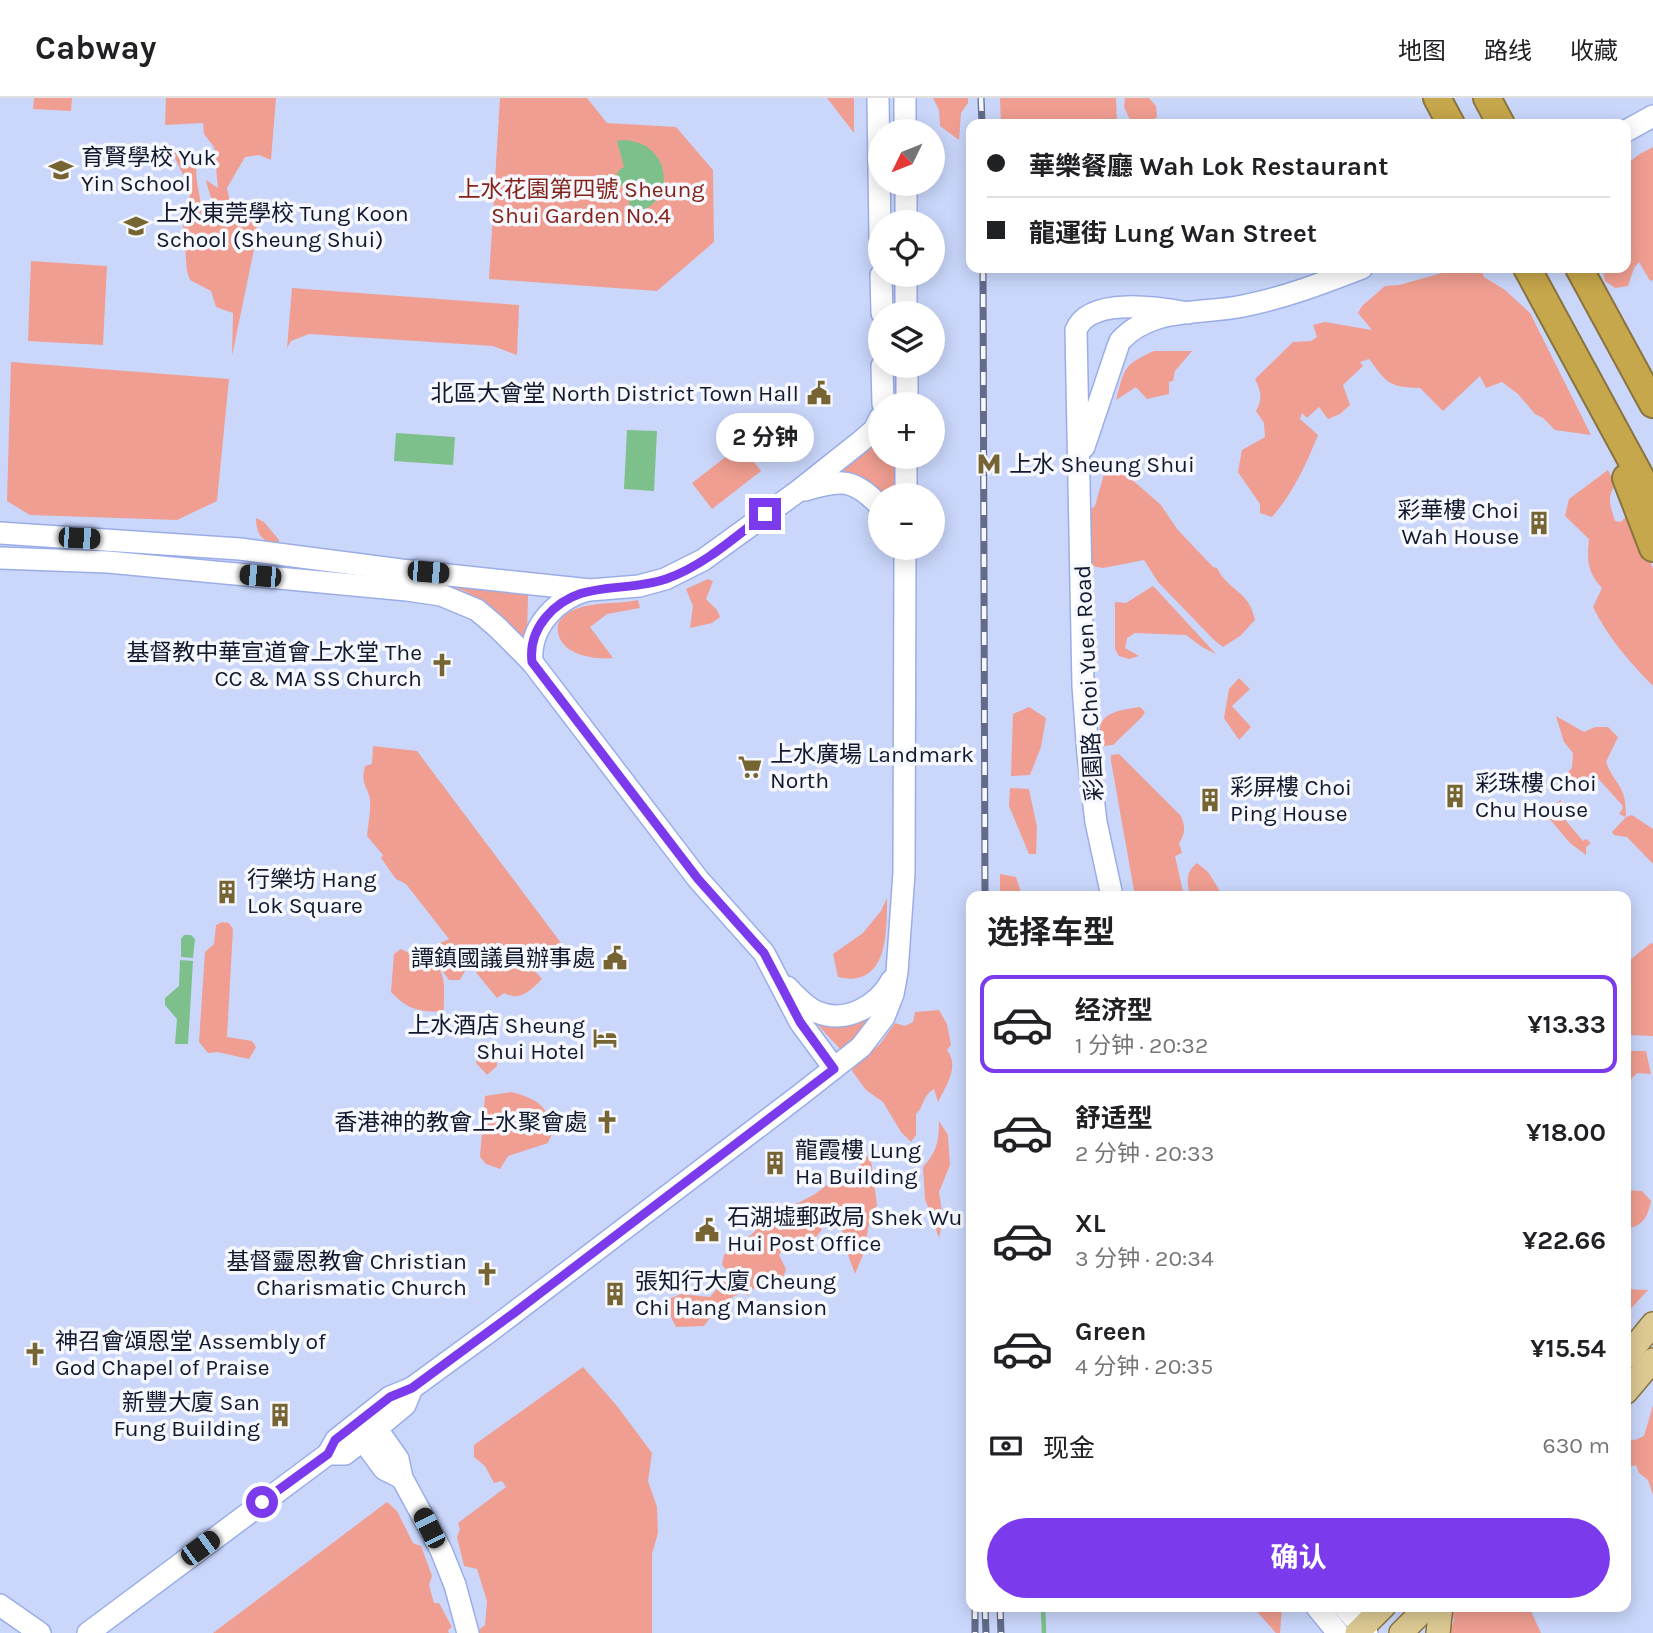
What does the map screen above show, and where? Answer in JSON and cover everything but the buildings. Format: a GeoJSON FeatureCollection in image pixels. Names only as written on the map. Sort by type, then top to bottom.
{"type":"FeatureCollection","features":[{"type":"Feature","properties":{"kind":"highway"},"geometry":{"type":"LineString","coordinates":[[1437,98],[1448,119]]}},
{"type":"Feature","properties":{"kind":"highway"},"geometry":{"type":"LineString","coordinates":[[1487,98],[1498,119]]}},
{"type":"Feature","properties":{"kind":"highway"},"geometry":{"type":"LineString","coordinates":[[1530,273],[1606,418],[1653,500]]}},
{"type":"Feature","properties":{"kind":"highway"},"geometry":{"type":"LineString","coordinates":[[1582,273],[1653,404]]}},
{"type":"Feature","properties":{"kind":"highway"},"geometry":{"type":"LineString","coordinates":[[1606,418],[1653,548]]}},
{"type":"Feature","properties":{"kind":"main road"},"geometry":{"type":"LineString","coordinates":[[1631,1351],[1653,1324]]}},
{"type":"Feature","properties":{"kind":"main road"},"geometry":{"type":"LineString","coordinates":[[1631,1386],[1653,1360]]}},
{"type":"Feature","properties":{"kind":"main road"},"geometry":{"type":"LineString","coordinates":[[1362,1631],[1379,1612]]}},
{"type":"Feature","properties":{"kind":"main road"},"geometry":{"type":"LineString","coordinates":[[1401,1633],[1422,1612]]}},
{"type":"Feature","properties":{"kind":"main road"},"geometry":{"type":"LineString","coordinates":[[1438,1633],[1440,1612]]}},
{"type":"Feature","properties":{"kind":"street"},"geometry":{"type":"LineString","coordinates":[[878,98],[880,210]]}},
{"type":"Feature","properties":{"kind":"street"},"geometry":{"type":"LineString","coordinates":[[905,98],[905,119]]}},
{"type":"Feature","properties":{"kind":"street"},"geometry":{"type":"LineString","coordinates":[[1631,127],[1653,116]]}},
{"type":"Feature","properties":{"kind":"street"},"geometry":{"type":"LineString","coordinates":[[1188,313],[1141,307],[1111,309],[1082,320],[1076,330],[1077,342],[1083,352],[1099,358],[1110,355],[1132,329],[1148,320],[1242,307],[1347,273]]}},
{"type":"Feature","properties":{"kind":"street"},"geometry":{"type":"LineString","coordinates":[[1098,313],[1114,319],[1120,329],[1119,343]]}},
{"type":"Feature","properties":{"kind":"street","name":"彩園路 Choi Yuen Road"},"geometry":{"type":"LineString","coordinates":[[1077,342],[1083,676],[1096,822],[1111,891]]}},
{"type":"Feature","properties":{"kind":"street","name":"彩園路 Choi Yuen Road"},"geometry":{"type":"LineString","coordinates":[[1079,469],[1093,416],[1119,343]]}},
{"type":"Feature","properties":{"kind":"street"},"geometry":{"type":"LineString","coordinates":[[0,533],[240,549],[401,570],[590,590],[639,586],[691,568],[797,492],[868,435]]}},
{"type":"Feature","properties":{"kind":"street"},"geometry":{"type":"LineString","coordinates":[[797,492],[843,481],[868,495]]}},
{"type":"Feature","properties":{"kind":"street"},"geometry":{"type":"LineString","coordinates":[[0,558],[162,566],[433,594],[454,599],[477,610],[532,662],[698,879],[756,943],[777,976],[800,1022],[834,1069]]}},
{"type":"Feature","properties":{"kind":"street"},"geometry":{"type":"LineString","coordinates":[[88,1633],[328,1454],[345,1454],[365,1428],[405,1405],[412,1388],[834,1069],[860,1047],[879,1024],[893,994],[897,972],[904,873],[905,560]]}},
{"type":"Feature","properties":{"kind":"street"},"geometry":{"type":"LineString","coordinates":[[532,662],[531,649],[543,621],[565,599],[590,590]]}},
{"type":"Feature","properties":{"kind":"street"},"geometry":{"type":"LineString","coordinates":[[777,976],[807,1006],[824,1014],[841,1016],[859,1012],[877,1000],[887,990],[897,972]]}},
{"type":"Feature","properties":{"kind":"street"},"geometry":{"type":"LineString","coordinates":[[365,1428],[398,1459],[402,1478],[441,1550],[455,1585],[468,1633]]}},
{"type":"Feature","properties":{"kind":"street"},"geometry":{"type":"LineString","coordinates":[[0,1605],[40,1633]]}},
{"type":"Feature","properties":{"kind":"street"},"geometry":{"type":"LineString","coordinates":[[1321,1612],[1338,1633]]}},
{"type":"Feature","properties":{"kind":"street"},"geometry":{"type":"LineString","coordinates":[[1348,1612],[1362,1631]]}},
{"type":"Feature","properties":{"kind":"green space"},"geometry":{"type":"Polygon","coordinates":[[[34,98],[72,98],[71,111],[33,109],[34,98]]]}},
{"type":"Feature","properties":{"kind":"green space"},"geometry":{"type":"Polygon","coordinates":[[[166,98],[276,98],[271,160],[259,155],[245,157],[227,188],[233,217],[241,222],[251,219],[258,230],[232,356],[233,313],[216,307],[211,291],[190,280],[187,271],[183,224],[191,191],[172,152],[187,150],[198,160],[196,174],[201,216],[214,221],[206,180],[218,188],[214,147],[204,134],[203,123],[165,125],[166,98]]]}},
{"type":"Feature","properties":{"kind":"green space","name":"上水花園第四號 Sheung Shui Garden No.4"},"geometry":{"type":"Polygon","coordinates":[[[500,98],[587,98],[607,123],[676,127],[713,170],[714,242],[657,291],[489,279],[500,98]]]}},
{"type":"Feature","properties":{"kind":"green space"},"geometry":{"type":"Polygon","coordinates":[[[827,98],[854,98],[854,133],[827,98]]]}},
{"type":"Feature","properties":{"kind":"green space"},"geometry":{"type":"Polygon","coordinates":[[[933,98],[968,98],[968,103],[961,113],[959,140],[945,130],[945,119],[940,119],[939,110],[933,98]]]}},
{"type":"Feature","properties":{"kind":"green space"},"geometry":{"type":"Polygon","coordinates":[[[1000,98],[1116,98],[1117,119],[1001,119],[1000,98]]]}},
{"type":"Feature","properties":{"kind":"green space"},"geometry":{"type":"Polygon","coordinates":[[[1125,98],[1149,98],[1156,106],[1157,117],[1130,119],[1124,107],[1125,98]]]}},
{"type":"Feature","properties":{"kind":"green space"},"geometry":{"type":"Polygon","coordinates":[[[1653,147],[1653,280],[1650,281],[1639,262],[1628,286],[1615,288],[1605,281],[1603,273],[1631,273],[1631,161],[1653,147]]]}},
{"type":"Feature","properties":{"kind":"green space"},"geometry":{"type":"Polygon","coordinates":[[[31,261],[107,266],[103,345],[28,341],[31,261]]]}},
{"type":"Feature","properties":{"kind":"green space"},"geometry":{"type":"Polygon","coordinates":[[[1442,273],[1482,273],[1484,277],[1505,290],[1530,313],[1591,435],[1555,430],[1502,382],[1486,388],[1480,376],[1443,411],[1420,388],[1389,382],[1369,359],[1360,362],[1363,366],[1343,385],[1350,405],[1340,414],[1328,419],[1319,407],[1307,418],[1302,413],[1300,419],[1318,435],[1298,478],[1280,508],[1272,517],[1260,513],[1260,504],[1238,472],[1242,450],[1265,437],[1264,423],[1256,411],[1260,395],[1255,379],[1293,342],[1311,341],[1317,337],[1313,325],[1325,322],[1372,330],[1358,313],[1362,306],[1385,286],[1399,285],[1442,273]]]}},
{"type":"Feature","properties":{"kind":"green space"},"geometry":{"type":"Polygon","coordinates":[[[292,288],[519,305],[517,355],[493,346],[309,334],[291,341],[287,348],[292,288]]]}},
{"type":"Feature","properties":{"kind":"green space"},"geometry":{"type":"Polygon","coordinates":[[[1154,351],[1192,351],[1175,371],[1173,381],[1169,382],[1169,394],[1147,399],[1136,387],[1116,400],[1127,368],[1154,351]]]}},
{"type":"Feature","properties":{"kind":"green space"},"geometry":{"type":"Polygon","coordinates":[[[11,362],[229,379],[217,501],[177,520],[30,515],[7,501],[11,362]]]}},
{"type":"Feature","properties":{"kind":"green space"},"geometry":{"type":"Polygon","coordinates":[[[868,440],[868,469],[917,469],[915,483],[868,483],[868,493],[850,491],[838,471],[868,440]]]}},
{"type":"Feature","properties":{"kind":"green space"},"geometry":{"type":"Polygon","coordinates":[[[741,445],[761,471],[712,509],[692,483],[741,445]]]}},
{"type":"Feature","properties":{"kind":"green space"},"geometry":{"type":"Polygon","coordinates":[[[1608,470],[1615,485],[1610,498],[1615,521],[1621,522],[1628,514],[1653,568],[1653,686],[1620,649],[1593,607],[1602,588],[1593,577],[1589,565],[1589,539],[1565,516],[1569,499],[1608,470]]]}},
{"type":"Feature","properties":{"kind":"green space"},"geometry":{"type":"Polygon","coordinates":[[[1122,471],[1161,505],[1177,529],[1248,603],[1255,620],[1240,636],[1223,647],[1158,582],[1144,560],[1103,568],[1092,566],[1089,556],[1088,511],[1095,506],[1104,474],[1122,471]]]}},
{"type":"Feature","properties":{"kind":"green space"},"geometry":{"type":"Polygon","coordinates":[[[256,518],[264,522],[279,540],[279,547],[262,537],[257,529],[256,518]]]}},
{"type":"Feature","properties":{"kind":"green space"},"geometry":{"type":"Polygon","coordinates":[[[708,579],[713,581],[706,599],[720,617],[712,623],[690,628],[693,606],[686,589],[708,579]]]}},
{"type":"Feature","properties":{"kind":"green space"},"geometry":{"type":"Polygon","coordinates":[[[451,584],[528,594],[527,641],[492,607],[464,591],[450,587],[451,584]]]}},
{"type":"Feature","properties":{"kind":"green space"},"geometry":{"type":"Polygon","coordinates":[[[1153,586],[1216,654],[1186,635],[1135,633],[1127,638],[1125,648],[1139,656],[1129,659],[1119,656],[1115,649],[1115,602],[1126,603],[1153,586]]]}},
{"type":"Feature","properties":{"kind":"green space"},"geometry":{"type":"Polygon","coordinates":[[[638,600],[640,608],[607,614],[590,627],[613,658],[588,657],[572,651],[560,640],[558,624],[570,612],[588,605],[638,600]]]}},
{"type":"Feature","properties":{"kind":"green space"},"geometry":{"type":"Polygon","coordinates":[[[1239,678],[1250,689],[1232,706],[1251,727],[1239,740],[1224,718],[1229,689],[1239,678]]]}},
{"type":"Feature","properties":{"kind":"green space"},"geometry":{"type":"Polygon","coordinates":[[[1029,707],[1046,718],[1041,747],[1030,775],[1011,776],[1013,714],[1029,707]]]}},
{"type":"Feature","properties":{"kind":"green space"},"geometry":{"type":"Polygon","coordinates":[[[1140,707],[1145,712],[1142,717],[1113,745],[1103,746],[1100,727],[1107,716],[1140,707]]]}},
{"type":"Feature","properties":{"kind":"green space"},"geometry":{"type":"Polygon","coordinates":[[[1556,716],[1584,732],[1595,727],[1608,727],[1618,737],[1606,762],[1622,792],[1626,817],[1619,814],[1622,805],[1594,774],[1574,792],[1569,792],[1563,777],[1572,768],[1573,753],[1564,742],[1556,716]]]}},
{"type":"Feature","properties":{"kind":"green space"},"geometry":{"type":"Polygon","coordinates":[[[373,746],[417,751],[564,947],[534,970],[542,979],[525,994],[515,996],[504,993],[497,998],[469,964],[460,980],[449,980],[436,962],[440,943],[449,939],[406,884],[396,879],[381,858],[383,855],[367,836],[370,800],[364,773],[365,766],[372,764],[373,746]]]}},
{"type":"Feature","properties":{"kind":"green space"},"geometry":{"type":"Polygon","coordinates":[[[1119,754],[1181,816],[1184,830],[1179,843],[1182,853],[1175,856],[1183,891],[1134,891],[1111,755],[1119,754]]]}},
{"type":"Feature","properties":{"kind":"green space"},"geometry":{"type":"Polygon","coordinates":[[[1010,788],[1029,789],[1037,827],[1036,854],[1029,854],[1009,806],[1010,788]]]}},
{"type":"Feature","properties":{"kind":"green space"},"geometry":{"type":"Polygon","coordinates":[[[1561,799],[1561,804],[1556,809],[1583,841],[1586,839],[1591,843],[1586,847],[1586,855],[1570,843],[1548,817],[1551,809],[1561,799]]]}},
{"type":"Feature","properties":{"kind":"green space"},"geometry":{"type":"Polygon","coordinates":[[[1632,815],[1653,829],[1653,864],[1627,837],[1614,835],[1612,832],[1626,817],[1632,815]]]}},
{"type":"Feature","properties":{"kind":"green space"},"geometry":{"type":"Polygon","coordinates":[[[1197,863],[1208,872],[1220,891],[1189,891],[1189,874],[1197,863]]]}},
{"type":"Feature","properties":{"kind":"green space"},"geometry":{"type":"Polygon","coordinates":[[[1000,874],[1016,877],[1020,891],[1000,891],[1000,874]]]}},
{"type":"Feature","properties":{"kind":"green space"},"geometry":{"type":"Polygon","coordinates":[[[887,898],[885,941],[875,966],[867,974],[854,978],[838,977],[833,954],[863,933],[881,911],[887,898]]]}},
{"type":"Feature","properties":{"kind":"green space"},"geometry":{"type":"Polygon","coordinates":[[[229,923],[233,929],[227,1037],[252,1041],[256,1047],[249,1059],[217,1052],[208,1053],[199,1042],[205,952],[214,944],[216,925],[229,923]]]}},
{"type":"Feature","properties":{"kind":"green space"},"geometry":{"type":"Polygon","coordinates":[[[1653,944],[1653,1036],[1631,1035],[1631,959],[1653,944]]]}},
{"type":"Feature","properties":{"kind":"green space"},"geometry":{"type":"Polygon","coordinates":[[[401,949],[437,966],[444,984],[444,1012],[415,1009],[391,992],[394,954],[401,949]]]}},
{"type":"Feature","properties":{"kind":"green space"},"geometry":{"type":"Polygon","coordinates":[[[939,1010],[947,1024],[951,1045],[947,1050],[951,1056],[952,1069],[938,1102],[934,1089],[927,1095],[916,1114],[916,1135],[911,1142],[901,1132],[883,1102],[866,1090],[852,1071],[880,1044],[895,1023],[905,1026],[913,1022],[915,1012],[939,1010]]]}},
{"type":"Feature","properties":{"kind":"green space"},"geometry":{"type":"Polygon","coordinates":[[[872,1014],[862,1034],[843,1052],[812,1019],[872,1014]]]}},
{"type":"Feature","properties":{"kind":"green space"},"geometry":{"type":"Polygon","coordinates":[[[492,1045],[496,1052],[497,1066],[487,1075],[476,1063],[479,1047],[492,1045]]]}},
{"type":"Feature","properties":{"kind":"green space"},"geometry":{"type":"Polygon","coordinates":[[[1631,1051],[1646,1051],[1651,1074],[1637,1073],[1631,1079],[1631,1051]]]}},
{"type":"Feature","properties":{"kind":"green space"},"geometry":{"type":"Polygon","coordinates":[[[512,1092],[539,1104],[547,1113],[554,1129],[548,1143],[508,1156],[500,1169],[486,1164],[480,1157],[485,1096],[512,1092]]]}},
{"type":"Feature","properties":{"kind":"green space"},"geometry":{"type":"Polygon","coordinates":[[[939,1121],[948,1135],[950,1165],[939,1192],[943,1219],[939,1238],[925,1199],[923,1167],[936,1146],[939,1121]]]}},
{"type":"Feature","properties":{"kind":"green space"},"geometry":{"type":"Polygon","coordinates":[[[870,1153],[877,1205],[868,1228],[865,1250],[855,1274],[841,1225],[840,1230],[822,1225],[815,1238],[802,1237],[793,1248],[785,1244],[779,1255],[786,1269],[781,1283],[771,1278],[760,1281],[748,1296],[742,1292],[720,1304],[704,1326],[676,1327],[670,1315],[669,1299],[681,1294],[710,1297],[728,1271],[722,1265],[724,1255],[752,1234],[778,1209],[798,1203],[836,1178],[855,1171],[870,1153]]]}},
{"type":"Feature","properties":{"kind":"green space"},"geometry":{"type":"Polygon","coordinates":[[[1631,1190],[1642,1191],[1651,1201],[1644,1220],[1632,1227],[1631,1190]]]}},
{"type":"Feature","properties":{"kind":"green space"},"geometry":{"type":"Polygon","coordinates":[[[1631,1289],[1648,1290],[1631,1309],[1631,1289]]]}},
{"type":"Feature","properties":{"kind":"green space"},"geometry":{"type":"Polygon","coordinates":[[[583,1367],[617,1406],[652,1453],[648,1481],[657,1507],[658,1533],[652,1554],[652,1633],[475,1633],[485,1625],[487,1601],[477,1569],[464,1566],[457,1537],[460,1529],[458,1523],[506,1487],[502,1481],[494,1483],[485,1466],[474,1457],[474,1445],[583,1367]]]}},
{"type":"Feature","properties":{"kind":"green space"},"geometry":{"type":"Polygon","coordinates":[[[1653,1405],[1653,1495],[1648,1480],[1639,1473],[1636,1465],[1631,1466],[1631,1440],[1644,1436],[1653,1405]]]}},
{"type":"Feature","properties":{"kind":"green space"},"geometry":{"type":"Polygon","coordinates":[[[387,1502],[397,1511],[413,1543],[421,1546],[432,1576],[429,1585],[434,1603],[439,1603],[452,1627],[448,1630],[449,1633],[213,1633],[387,1502]]]}},
{"type":"Feature","properties":{"kind":"green space"},"geometry":{"type":"Polygon","coordinates":[[[1257,1612],[1282,1612],[1280,1633],[1276,1633],[1257,1612]]]}},
{"type":"Feature","properties":{"kind":"green space"},"geometry":{"type":"Polygon","coordinates":[[[1452,1612],[1531,1612],[1541,1633],[1449,1633],[1454,1620],[1452,1612]]]}},
{"type":"Feature","properties":{"kind":"shaded area"},"geometry":{"type":"Polygon","coordinates":[[[617,141],[640,143],[652,151],[660,162],[664,175],[663,188],[657,200],[646,209],[630,214],[628,188],[620,185],[617,177],[619,170],[624,167],[617,141]]]}},
{"type":"Feature","properties":{"kind":"shaded area"},"geometry":{"type":"Polygon","coordinates":[[[627,430],[657,431],[654,491],[624,489],[627,430]]]}},
{"type":"Feature","properties":{"kind":"shaded area"},"geometry":{"type":"Polygon","coordinates":[[[396,433],[455,437],[453,465],[394,461],[396,433]]]}},
{"type":"Feature","properties":{"kind":"shaded area"},"geometry":{"type":"Polygon","coordinates":[[[184,935],[191,935],[195,939],[193,958],[181,957],[181,939],[184,935]]]}},
{"type":"Feature","properties":{"kind":"shaded area"},"geometry":{"type":"Polygon","coordinates":[[[180,960],[193,961],[188,1044],[175,1044],[177,1019],[165,1005],[165,998],[179,986],[180,960]]]}},
{"type":"Feature","properties":{"kind":"waterway"},"geometry":{"type":"LineString","coordinates":[[1043,1612],[1044,1633]]}},
{"type":"Feature","properties":{"kind":"railway"},"geometry":{"type":"LineString","coordinates":[[981,98],[982,119]]}},
{"type":"Feature","properties":{"kind":"railway"},"geometry":{"type":"LineString","coordinates":[[983,273],[985,891]]}},
{"type":"Feature","properties":{"kind":"railway"},"geometry":{"type":"LineString","coordinates":[[975,1612],[975,1633]]}},
{"type":"Feature","properties":{"kind":"railway"},"geometry":{"type":"LineString","coordinates":[[985,1612],[986,1633]]}},
{"type":"Feature","properties":{"kind":"railway"},"geometry":{"type":"LineString","coordinates":[[1000,1612],[1001,1633]]}},
{"type":"Feature","properties":{"kind":"place","name":"育賢學校 Yuk Yin School"},"geometry":{"type":"Point","coordinates":[61,170]}},
{"type":"Feature","properties":{"kind":"place","name":"上水東莞學校 Tung Koon School (Sheung Shui)"},"geometry":{"type":"Point","coordinates":[136,226]}},
{"type":"Feature","properties":{"kind":"place","name":"北區大會堂 North District Town Hall"},"geometry":{"type":"Point","coordinates":[819,393]}},
{"type":"Feature","properties":{"kind":"place","name":"上水 Sheung Shui"},"geometry":{"type":"Point","coordinates":[989,464]}},
{"type":"Feature","properties":{"kind":"place","name":"彩華樓 Choi Wah House"},"geometry":{"type":"Point","coordinates":[1539,523]}},
{"type":"Feature","properties":{"kind":"place","name":"基督教中華宣道會上水堂 The CC & MA SS Church"},"geometry":{"type":"Point","coordinates":[442,665]}},
{"type":"Feature","properties":{"kind":"place","name":"上水廣場 Landmark North"},"geometry":{"type":"Point","coordinates":[750,767]}},
{"type":"Feature","properties":{"kind":"place","name":"彩珠樓 Choi Chu House"},"geometry":{"type":"Point","coordinates":[1455,796]}},
{"type":"Feature","properties":{"kind":"place","name":"彩屏樓 Choi Ping House"},"geometry":{"type":"Point","coordinates":[1210,800]}},
{"type":"Feature","properties":{"kind":"place","name":"行樂坊 Hang Lok Square"},"geometry":{"type":"Point","coordinates":[227,892]}},
{"type":"Feature","properties":{"kind":"place","name":"譚鎮國議員辦事處"},"geometry":{"type":"Point","coordinates":[615,958]}},
{"type":"Feature","properties":{"kind":"place","name":"上水酒店 Sheung Shui Hotel"},"geometry":{"type":"Point","coordinates":[605,1038]}},
{"type":"Feature","properties":{"kind":"place","name":"香港神的教會上水聚會處"},"geometry":{"type":"Point","coordinates":[607,1122]}},
{"type":"Feature","properties":{"kind":"place","name":"龍霞樓 Lung Ha Building"},"geometry":{"type":"Point","coordinates":[775,1163]}},
{"type":"Feature","properties":{"kind":"place","name":"石湖墟郵政局 Shek Wu Hui Post Office"},"geometry":{"type":"Point","coordinates":[707,1230]}},
{"type":"Feature","properties":{"kind":"place","name":"基督靈恩教會 Christian Charismatic Church"},"geometry":{"type":"Point","coordinates":[487,1274]}},
{"type":"Feature","properties":{"kind":"place","name":"張知行大廈 Cheung Chi Hang Mansion"},"geometry":{"type":"Point","coordinates":[615,1294]}},
{"type":"Feature","properties":{"kind":"place","name":"神召會頌恩堂 Assembly of God Chapel of Praise"},"geometry":{"type":"Point","coordinates":[35,1354]}},
{"type":"Feature","properties":{"kind":"place","name":"新豐大廈 San Fung Building"},"geometry":{"type":"Point","coordinates":[280,1415]}},
{"type":"Feature","properties":{"kind":"route"},"geometry":{"type":"LineString","coordinates":[[262,1502],[328,1454],[335,1440],[390,1397],[412,1388],[514,1313],[834,1069],[800,1022],[764,953],[698,879],[532,662],[531,649],[535,635],[543,621],[565,599],[590,590],[639,586],[691,568],[765,514]]}}]}
